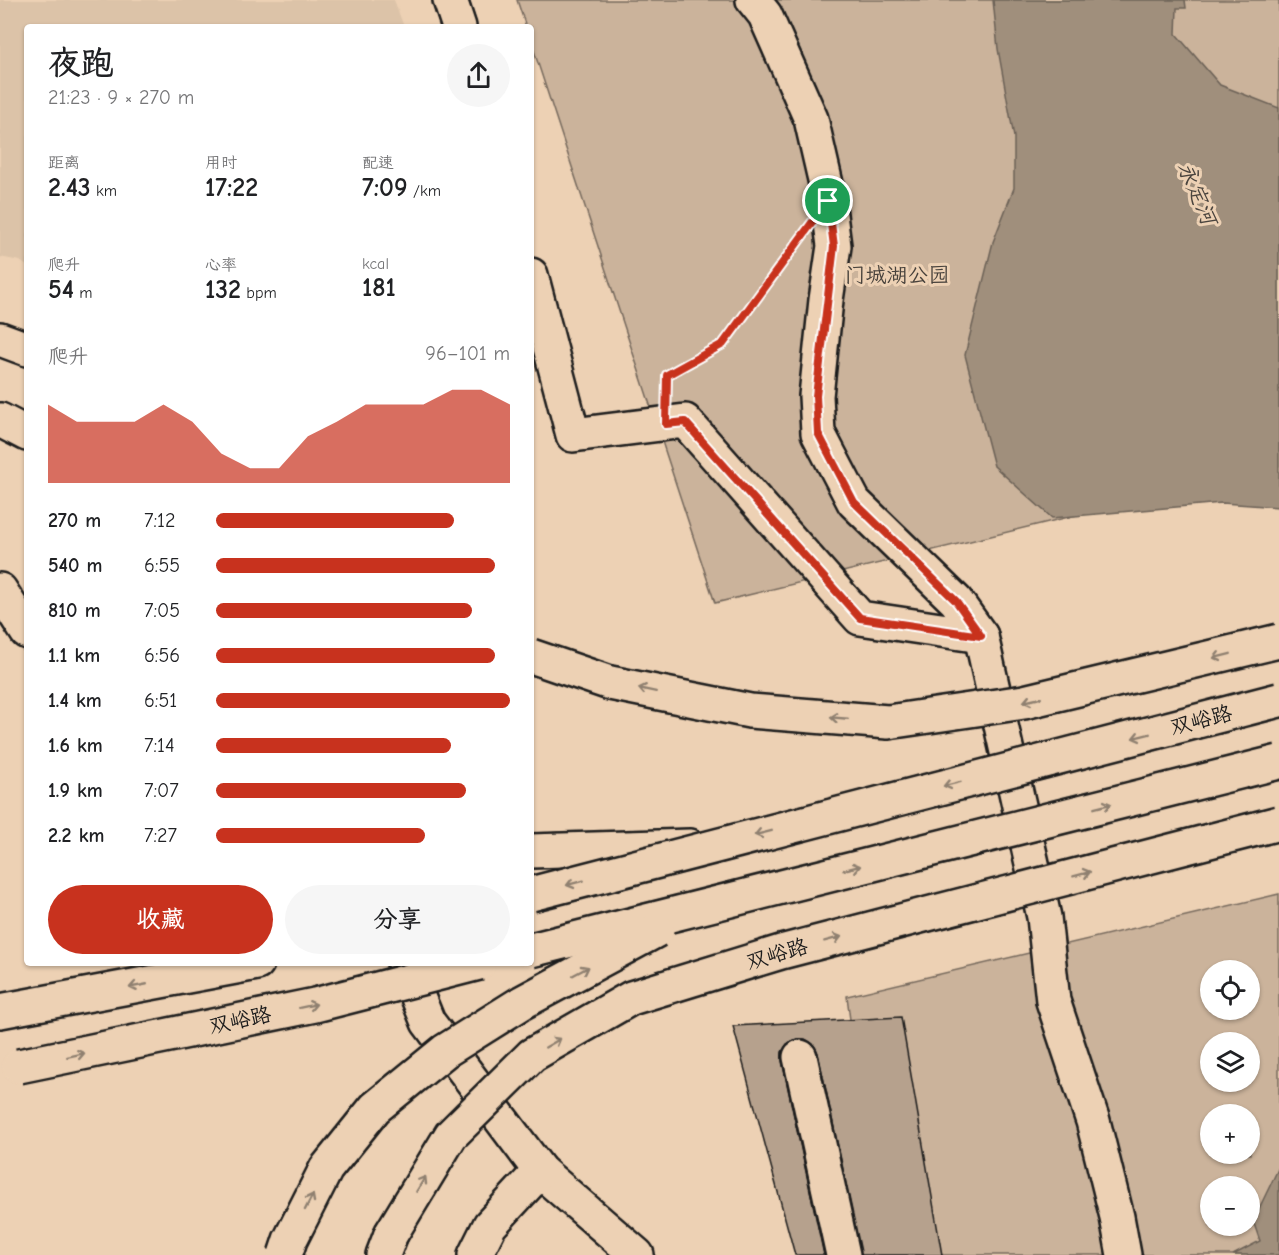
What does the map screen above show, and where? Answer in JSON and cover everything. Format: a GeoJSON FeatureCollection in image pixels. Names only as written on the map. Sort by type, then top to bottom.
{"type":"FeatureCollection","features":[{"type":"Feature","properties":{"kind":"main road"},"geometry":{"type":"LineString","coordinates":[[450,0],[458,24]]}},
{"type":"Feature","properties":{"kind":"main road"},"geometry":{"type":"LineString","coordinates":[[753,0],[765,15],[811,118],[828,201],[834,246],[816,396],[818,433],[854,502],[956,601],[981,636],[1044,917],[1053,1001],[1093,1121],[1124,1255]]}},
{"type":"Feature","properties":{"kind":"main road"},"geometry":{"type":"LineString","coordinates":[[534,286],[573,435],[685,422],[860,618],[981,636]]}},
{"type":"Feature","properties":{"kind":"main road"},"geometry":{"type":"LineString","coordinates":[[0,339],[24,348]]}},
{"type":"Feature","properties":{"kind":"main road"},"geometry":{"type":"LineString","coordinates":[[0,420],[24,432]]}},
{"type":"Feature","properties":{"kind":"main road"},"geometry":{"type":"LineString","coordinates":[[0,590],[24,627]]}},
{"type":"Feature","properties":{"kind":"main road"},"geometry":{"type":"LineString","coordinates":[[534,657],[610,683],[750,711],[888,722],[1024,702],[1279,641]]}},
{"type":"Feature","properties":{"kind":"main road","name":"双峪路"},"geometry":{"type":"LineString","coordinates":[[534,893],[1279,700]]}},
{"type":"Feature","properties":{"kind":"main road"},"geometry":{"type":"LineString","coordinates":[[534,949],[1279,762]]}},
{"type":"Feature","properties":{"kind":"main road","name":"双峪路"},"geometry":{"type":"LineString","coordinates":[[387,1244],[451,1135],[532,1056],[631,998],[781,952],[1279,823]]}},
{"type":"Feature","properties":{"kind":"main road"},"geometry":{"type":"LineString","coordinates":[[534,851],[719,844]]}},
{"type":"Feature","properties":{"kind":"main road"},"geometry":{"type":"LineString","coordinates":[[285,1255],[290,1240],[326,1169],[375,1108],[445,1051],[514,1008],[701,906]]}},
{"type":"Feature","properties":{"kind":"main road"},"geometry":{"type":"LineString","coordinates":[[5,1011],[241,966]]}},
{"type":"Feature","properties":{"kind":"main road"},"geometry":{"type":"LineString","coordinates":[[405,966],[428,1022],[540,1172],[637,1255]]}},
{"type":"Feature","properties":{"kind":"main road","name":"双峪路"},"geometry":{"type":"LineString","coordinates":[[10,1068],[315,1005],[467,966]]}},
{"type":"Feature","properties":{"kind":"main road"},"geometry":{"type":"LineString","coordinates":[[800,1057],[843,1255]]}},
{"type":"Feature","properties":{"kind":"main road"},"geometry":{"type":"LineString","coordinates":[[475,1255],[490,1225],[540,1172]]}},
{"type":"Feature","properties":{"kind":"path"},"geometry":{"type":"LineString","coordinates":[[666,424],[667,375],[723,344],[828,201]]}},
{"type":"Feature","properties":{"kind":"shaded area"},"geometry":{"type":"Polygon","coordinates":[[[0,0],[394,0],[403,24],[24,24],[24,264],[0,257],[0,0]]]}},
{"type":"Feature","properties":{"kind":"green space","name":"门城湖公园"},"geometry":{"type":"Polygon","coordinates":[[[517,0],[1279,0],[1279,466],[715,603],[534,51],[534,24],[525,24],[517,0]]]}},
{"type":"Feature","properties":{"kind":"green space"},"geometry":{"type":"Polygon","coordinates":[[[1279,894],[1279,1255],[880,1255],[847,996],[1279,894]]]}},
{"type":"Feature","properties":{"kind":"water","name":"永定河"},"geometry":{"type":"Polygon","coordinates":[[[993,0],[1185,0],[1186,8],[1177,8],[1176,34],[1220,85],[1279,108],[1279,507],[1222,503],[1052,518],[994,466],[965,355],[993,242],[1014,188],[1014,137],[998,49],[993,0]]]}},
{"type":"Feature","properties":{"kind":"water"},"geometry":{"type":"Polygon","coordinates":[[[1279,1167],[1279,1255],[1233,1255],[1260,1241],[1260,1206],[1279,1167]]]}},
{"type":"Feature","properties":{"kind":"building"},"geometry":{"type":"Polygon","coordinates":[[[901,1017],[942,1255],[861,1255],[818,1053],[813,1044],[805,1039],[797,1039],[787,1044],[782,1052],[782,1061],[824,1255],[795,1255],[733,1026],[901,1017]]]}},
{"type":"Feature","properties":{"kind":"route"},"geometry":{"type":"LineString","coordinates":[[828,201],[834,246],[816,396],[818,433],[854,502],[956,601],[981,636],[860,618],[685,422],[666,424],[667,375],[723,344],[828,201]]}}]}
